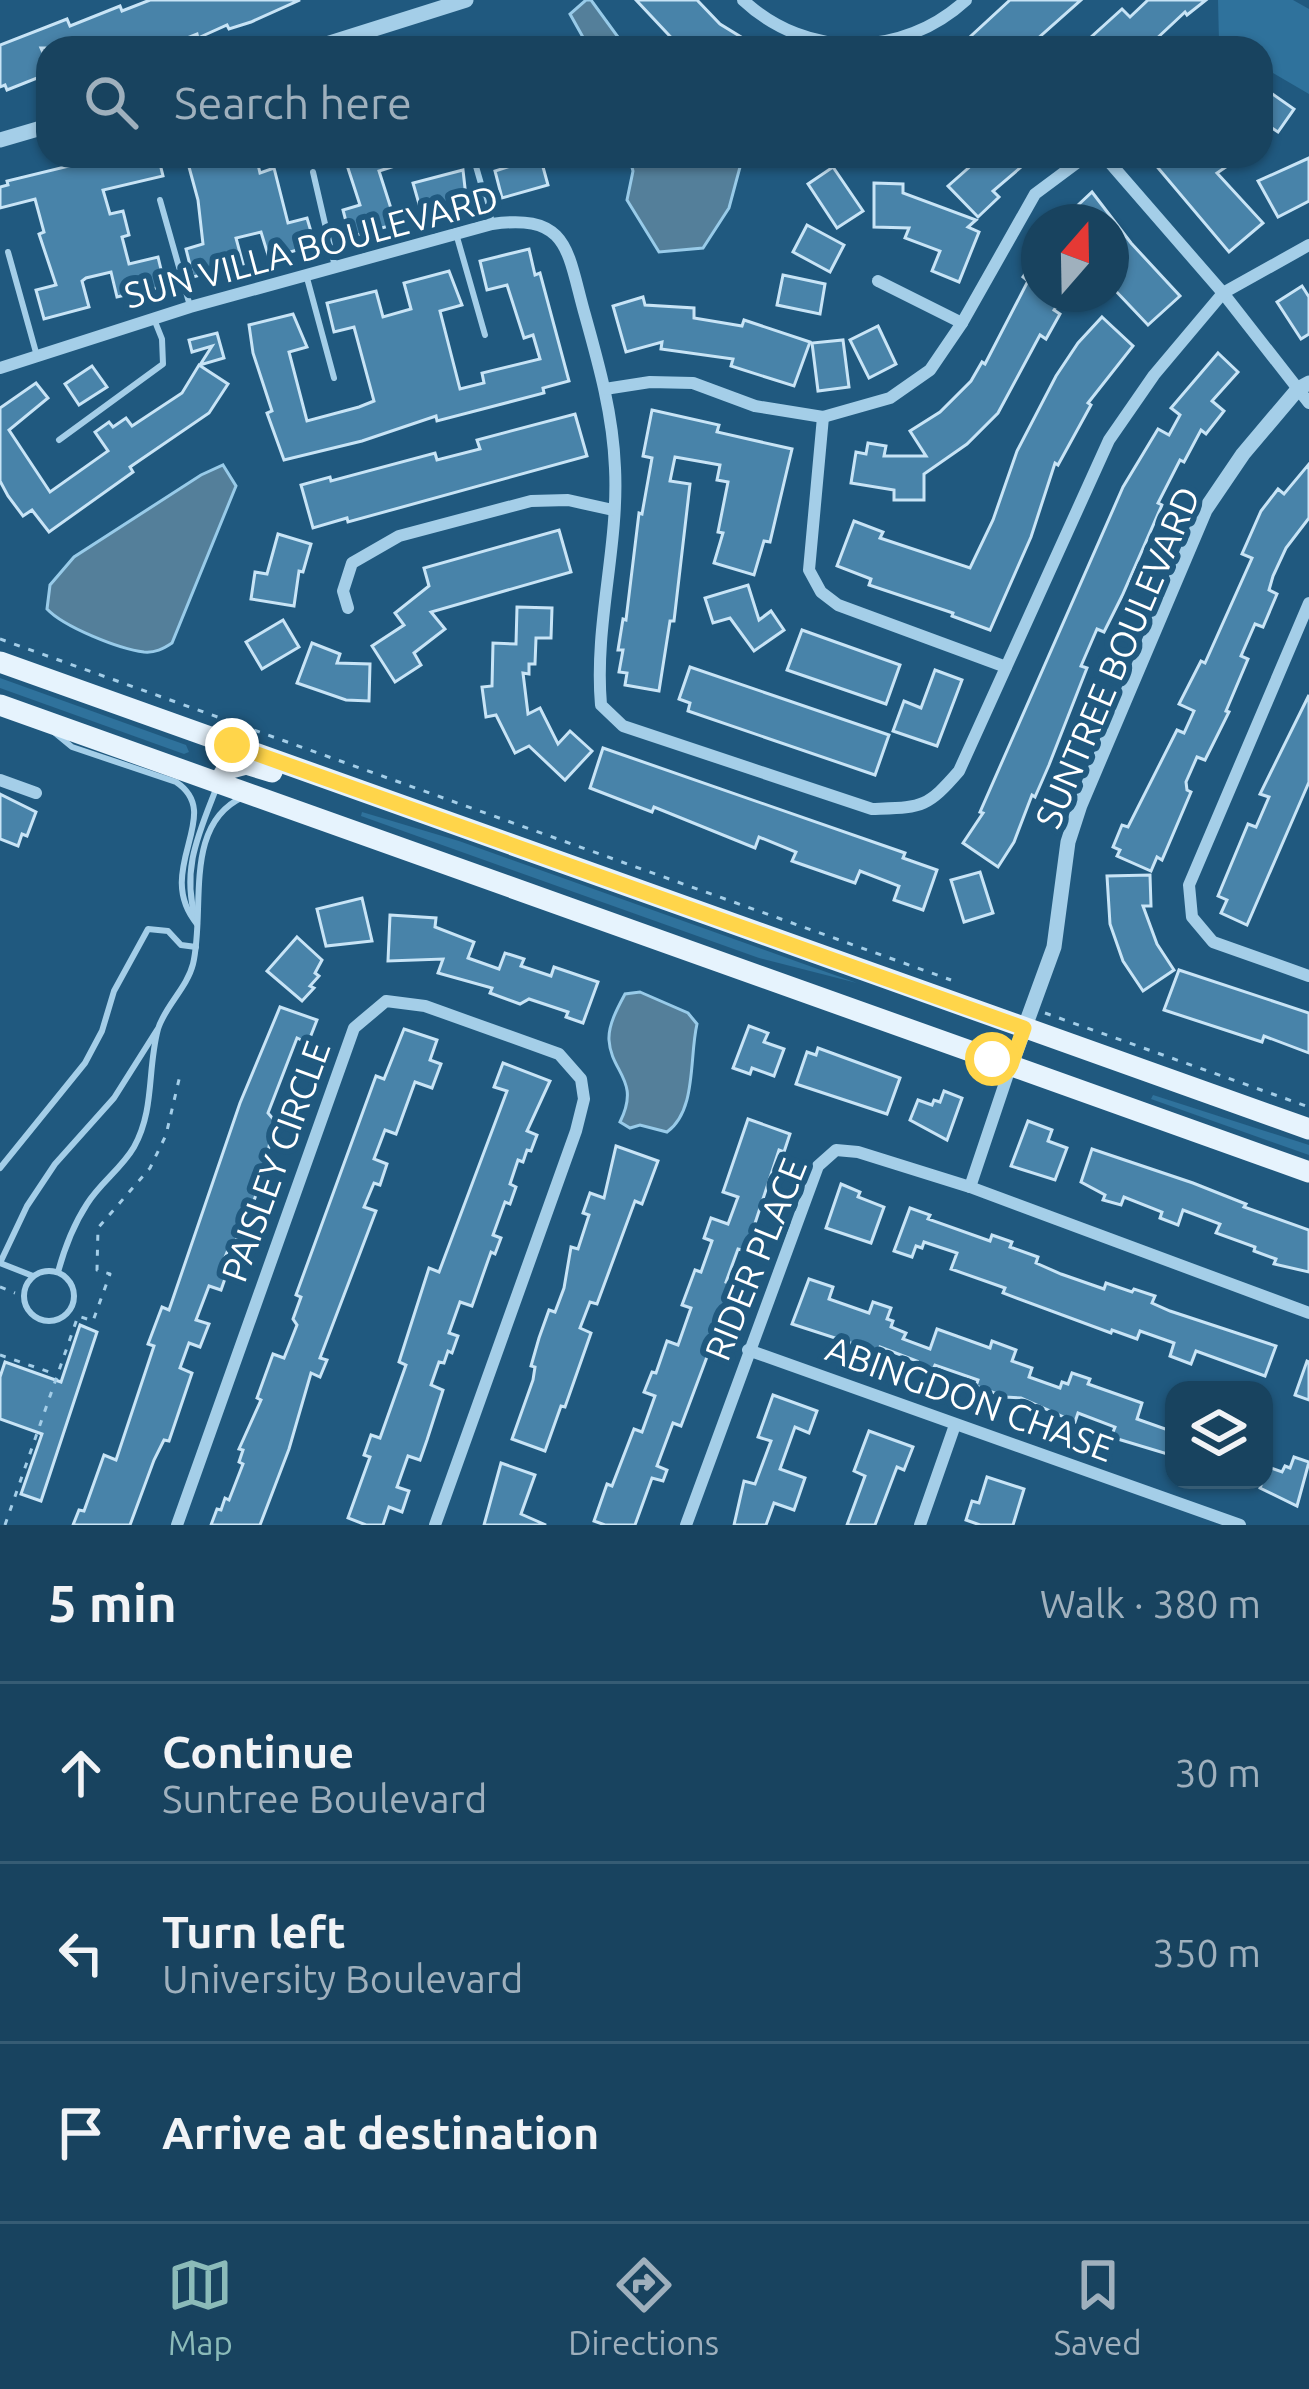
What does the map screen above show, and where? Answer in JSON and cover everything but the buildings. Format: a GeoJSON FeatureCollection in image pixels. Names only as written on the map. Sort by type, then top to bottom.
{"type":"FeatureCollection","features":[{"type":"Feature","properties":{"kind":"main road"},"geometry":{"type":"LineString","coordinates":[[0,662],[1309,1129]]}},
{"type":"Feature","properties":{"kind":"main road"},"geometry":{"type":"LineString","coordinates":[[0,705],[1309,1172]]}},
{"type":"Feature","properties":{"kind":"main road"},"geometry":{"type":"LineString","coordinates":[[219,783],[227,770],[246,764],[429,817]]}},
{"type":"Feature","properties":{"kind":"street"},"geometry":{"type":"LineString","coordinates":[[352,36],[466,0]]}},
{"type":"Feature","properties":{"kind":"street"},"geometry":{"type":"LineString","coordinates":[[743,0],[809,36]]}},
{"type":"Feature","properties":{"kind":"street"},"geometry":{"type":"LineString","coordinates":[[898,36],[940,23],[966,0]]}},
{"type":"Feature","properties":{"kind":"street"},"geometry":{"type":"LineString","coordinates":[[0,140],[36,130]]}},
{"type":"Feature","properties":{"kind":"street"},"geometry":{"type":"LineString","coordinates":[[605,389],[650,382],[693,383],[755,406],[823,417],[890,398],[930,370],[1035,194],[1070,168]]}},
{"type":"Feature","properties":{"kind":"street"},"geometry":{"type":"LineString","coordinates":[[1114,168],[1305,392]]}},
{"type":"Feature","properties":{"kind":"street","name":"SUN VILLA BOULEVARD"},"geometry":{"type":"LineString","coordinates":[[0,368],[190,307],[456,233],[525,219],[551,227],[567,252],[605,389],[616,469],[598,668],[601,705],[623,726],[872,809],[915,807],[933,800],[959,771],[1109,440],[1154,375],[1223,293],[1309,245]]}},
{"type":"Feature","properties":{"kind":"street"},"geometry":{"type":"LineString","coordinates":[[878,281],[962,323]]}},
{"type":"Feature","properties":{"kind":"street","name":"SUNTREE BOULEVARD"},"geometry":{"type":"LineString","coordinates":[[970,1187],[1054,947],[1068,842],[1080,805],[1205,510],[1243,454],[1305,392]]}},
{"type":"Feature","properties":{"kind":"street"},"geometry":{"type":"LineString","coordinates":[[823,417],[809,570],[821,592],[838,605],[1006,667]]}},
{"type":"Feature","properties":{"kind":"street"},"geometry":{"type":"LineString","coordinates":[[348,608],[343,591],[352,562],[399,536],[531,501],[568,500],[613,510]]}},
{"type":"Feature","properties":{"kind":"street"},"geometry":{"type":"LineString","coordinates":[[1309,603],[1189,885],[1192,917],[1213,943],[1309,976]]}},
{"type":"Feature","properties":{"kind":"street"},"geometry":{"type":"LineString","coordinates":[[0,779],[36,793]]}},
{"type":"Feature","properties":{"kind":"street","name":"PAISLEY CIRCLE"},"geometry":{"type":"LineString","coordinates":[[177,1525],[354,1028],[386,1001],[425,1006],[559,1054],[580,1079],[584,1099],[435,1525]]}},
{"type":"Feature","properties":{"kind":"street","name":"RIDER PLACE"},"geometry":{"type":"LineString","coordinates":[[686,1525],[818,1166],[836,1150],[858,1152],[970,1187]]}},
{"type":"Feature","properties":{"kind":"street"},"geometry":{"type":"LineString","coordinates":[[970,1187],[1309,1313]]}},
{"type":"Feature","properties":{"kind":"street","name":"ABINGDON CHASE"},"geometry":{"type":"LineString","coordinates":[[748,1350],[1240,1525]]}},
{"type":"Feature","properties":{"kind":"street"},"geometry":{"type":"LineString","coordinates":[[920,1525],[955,1425]]}},
{"type":"Feature","properties":{"kind":"lane"},"geometry":{"type":"LineString","coordinates":[[476,168],[492,224]]}},
{"type":"Feature","properties":{"kind":"lane"},"geometry":{"type":"LineString","coordinates":[[313,172],[335,267]]}},
{"type":"Feature","properties":{"kind":"lane"},"geometry":{"type":"LineString","coordinates":[[160,200],[190,307]]}},
{"type":"Feature","properties":{"kind":"lane"},"geometry":{"type":"LineString","coordinates":[[456,233],[484,335]]}},
{"type":"Feature","properties":{"kind":"lane"},"geometry":{"type":"LineString","coordinates":[[8,251],[37,356]]}},
{"type":"Feature","properties":{"kind":"lane"},"geometry":{"type":"LineString","coordinates":[[305,275],[334,378]]}},
{"type":"Feature","properties":{"kind":"lane"},"geometry":{"type":"LineString","coordinates":[[59,440],[163,364],[162,339],[154,319]]}},
{"type":"Feature","properties":{"kind":"lane"},"geometry":{"type":"LineString","coordinates":[[36,718],[72,747],[188,790],[196,805],[195,821],[181,863],[180,887],[183,906],[197,924]]}},
{"type":"Feature","properties":{"kind":"lane"},"geometry":{"type":"LineString","coordinates":[[197,924],[188,891],[190,869],[219,783]]}},
{"type":"Feature","properties":{"kind":"lane"},"geometry":{"type":"LineString","coordinates":[[34,1276],[25,1290],[27,1306],[38,1317],[54,1320],[68,1312],[74,1298],[70,1282],[58,1272],[34,1276],[0,1263],[27,1205],[55,1164],[114,1098],[191,972],[197,947],[201,865],[211,826],[224,806],[250,794]]}},
{"type":"Feature","properties":{"kind":"lane"},"geometry":{"type":"LineString","coordinates":[[0,1168],[85,1063],[102,1031],[114,991],[148,929],[168,931],[181,945],[197,947]]}},
{"type":"Feature","properties":{"kind":"lane"},"geometry":{"type":"LineString","coordinates":[[58,1272],[87,1204],[133,1150],[149,1112],[159,1027]]}},
{"type":"Feature","properties":{"kind":"path"},"geometry":{"type":"LineString","coordinates":[[0,638],[962,984]]}},
{"type":"Feature","properties":{"kind":"path"},"geometry":{"type":"LineString","coordinates":[[1054,1016],[1309,1107]]}},
{"type":"Feature","properties":{"kind":"path"},"geometry":{"type":"LineString","coordinates":[[5,1525],[78,1316],[93,1322],[110,1274],[97,1270],[98,1228],[150,1168],[166,1135],[181,1071]]}},
{"type":"Feature","properties":{"kind":"path"},"geometry":{"type":"LineString","coordinates":[[0,1287],[15,1293]]}},
{"type":"Feature","properties":{"kind":"path"},"geometry":{"type":"LineString","coordinates":[[0,1355],[57,1375]]}},
{"type":"Feature","properties":{"kind":"shaded area"},"geometry":{"type":"Polygon","coordinates":[[[591,0],[617,36],[582,36],[570,14],[591,0]]]}},
{"type":"Feature","properties":{"kind":"shaded area"},"geometry":{"type":"Polygon","coordinates":[[[1218,0],[1293,0],[1309,9],[1309,94],[1273,73],[1273,36],[1219,36],[1218,0]]]}},
{"type":"Feature","properties":{"kind":"shaded area"},"geometry":{"type":"Polygon","coordinates":[[[740,168],[729,208],[703,248],[659,252],[627,200],[633,171],[740,168]]]}},
{"type":"Feature","properties":{"kind":"shaded area"},"geometry":{"type":"Polygon","coordinates":[[[223,465],[236,486],[172,643],[152,652],[133,650],[79,630],[47,609],[50,585],[74,557],[223,465]]]}},
{"type":"Feature","properties":{"kind":"shaded area"},"geometry":{"type":"Polygon","coordinates":[[[0,678],[186,745],[189,752],[0,688],[0,678]]]}},
{"type":"Feature","properties":{"kind":"shaded area"},"geometry":{"type":"Polygon","coordinates":[[[362,812],[459,841],[857,983],[759,958],[361,816],[362,812]]]}},
{"type":"Feature","properties":{"kind":"shaded area"},"geometry":{"type":"Polygon","coordinates":[[[640,992],[688,1013],[697,1024],[688,1097],[667,1132],[640,1125],[630,1128],[620,1122],[626,1108],[626,1086],[609,1034],[625,994],[640,992]]]}},
{"type":"Feature","properties":{"kind":"shaded area"},"geometry":{"type":"Polygon","coordinates":[[[1153,1095],[1309,1145],[1309,1155],[1151,1099],[1153,1095]]]}},
{"type":"Feature","properties":{"kind":"route"},"geometry":{"type":"LineString","coordinates":[[232,745],[1024,1028],[1011,1065],[992,1059]]}}]}
